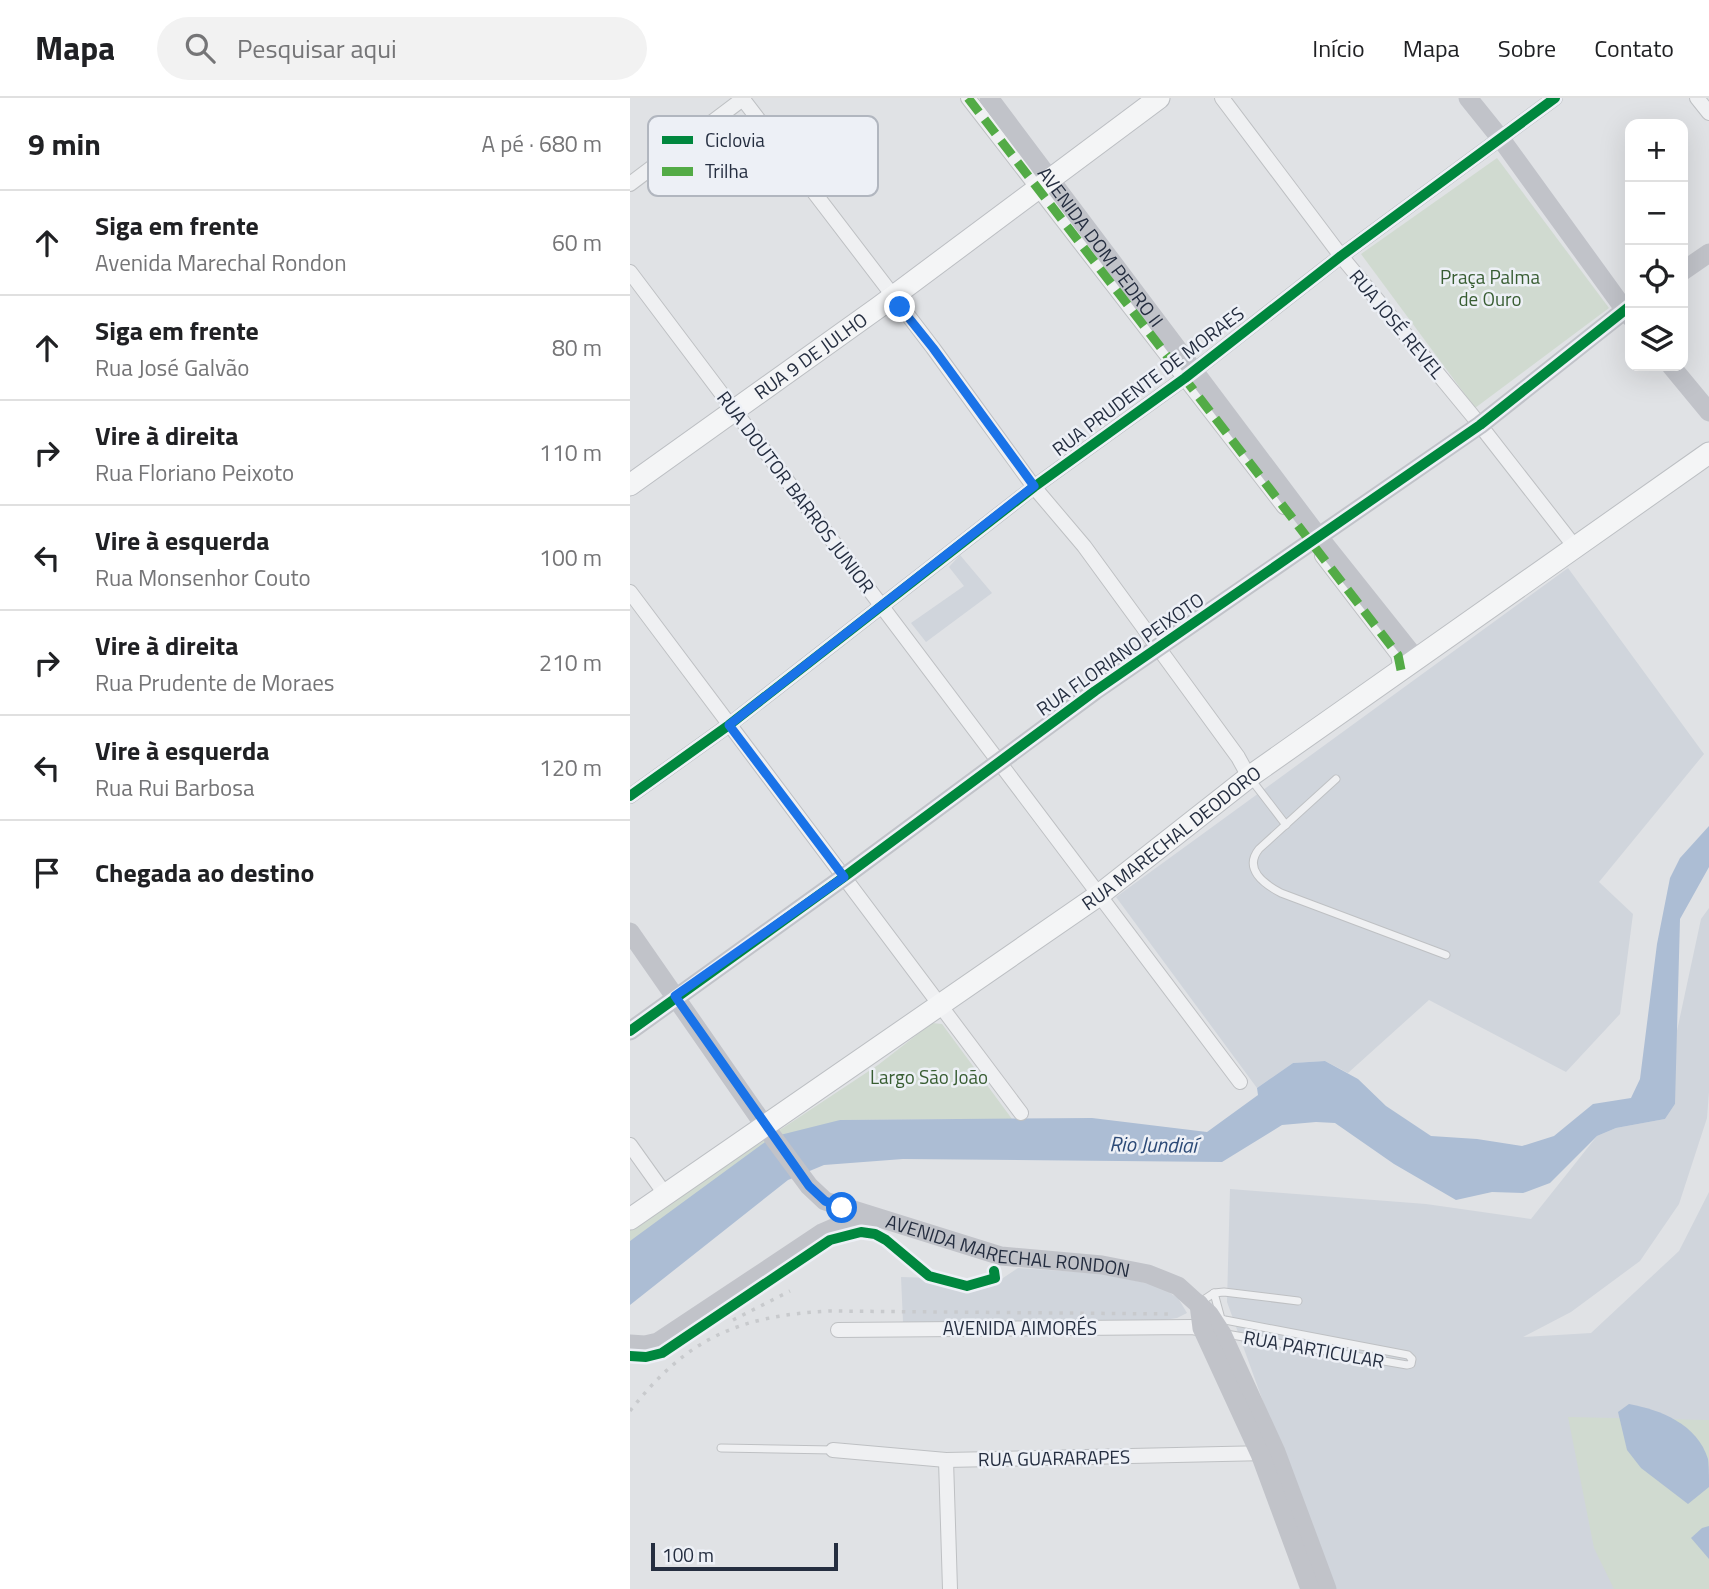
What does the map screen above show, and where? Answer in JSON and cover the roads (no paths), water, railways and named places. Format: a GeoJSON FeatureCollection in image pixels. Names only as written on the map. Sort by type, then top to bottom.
{"type":"FeatureCollection","features":[{"type":"Feature","properties":{"kind":"main road","name":"AVENIDA DOM PEDRO II"},"geometry":{"type":"LineString","coordinates":[[989,98],[1045,184],[1409,665]]}},
{"type":"Feature","properties":{"kind":"main road","name":"RUA 9 DE JULHO"},"geometry":{"type":"LineString","coordinates":[[630,485],[892,297],[1159,98]]}},
{"type":"Feature","properties":{"kind":"main road"},"geometry":{"type":"LineString","coordinates":[[1468,98],[1626,308]]}},
{"type":"Feature","properties":{"kind":"main road"},"geometry":{"type":"LineString","coordinates":[[1688,268],[1709,253]]}},
{"type":"Feature","properties":{"kind":"main road","name":"RUA FLORIANO PEIXOTO"},"geometry":{"type":"LineString","coordinates":[[630,1031],[1095,691],[1480,425],[1625,313]]}},
{"type":"Feature","properties":{"kind":"main road"},"geometry":{"type":"LineString","coordinates":[[1675,371],[1709,412]]}},
{"type":"Feature","properties":{"kind":"main road","name":"RUA MARECHAL DEODORO"},"geometry":{"type":"LineString","coordinates":[[630,1219],[767,1128],[939,1004],[1099,895],[1250,777],[1709,453]]}},
{"type":"Feature","properties":{"kind":"main road","name":"AVENIDA MARECHAL RONDON"},"geometry":{"type":"LineString","coordinates":[[630,932],[809,1186],[825,1201],[1001,1256],[1102,1265],[1148,1274],[1169,1280],[1206,1298],[1268,1453],[1327,1589]]}},
{"type":"Feature","properties":{"kind":"main road"},"geometry":{"type":"LineString","coordinates":[[822,1233],[825,1201]]}},
{"type":"Feature","properties":{"kind":"main road"},"geometry":{"type":"LineString","coordinates":[[630,1344],[645,1345],[669,1336],[780,1258],[822,1233],[845,1223],[879,1219]]}},
{"type":"Feature","properties":{"kind":"main road","name":"AVENIDA MARECHAL RONDON"},"geometry":{"type":"LineString","coordinates":[[1206,1298],[1202,1328],[1268,1453],[1310,1589]]}},
{"type":"Feature","properties":{"kind":"street"},"geometry":{"type":"LineString","coordinates":[[719,116],[743,98],[757,116]]}},
{"type":"Feature","properties":{"kind":"street"},"geometry":{"type":"LineString","coordinates":[[968,98],[1045,184]]}},
{"type":"Feature","properties":{"kind":"street","name":"RUA JOSÉ REVEL"},"geometry":{"type":"LineString","coordinates":[[1222,98],[1341,256],[1480,425],[1575,547]]}},
{"type":"Feature","properties":{"kind":"street","name":"RUA PRUDENTE DE MORAES"},"geometry":{"type":"LineString","coordinates":[[630,796],[729,725],[1034,486],[1190,374],[1341,256],[1555,98]]}},
{"type":"Feature","properties":{"kind":"street"},"geometry":{"type":"LineString","coordinates":[[1697,98],[1709,113]]}},
{"type":"Feature","properties":{"kind":"street"},"geometry":{"type":"LineString","coordinates":[[630,184],[648,170]]}},
{"type":"Feature","properties":{"kind":"street"},"geometry":{"type":"LineString","coordinates":[[818,196],[1034,486],[1084,546],[1250,777]]}},
{"type":"Feature","properties":{"kind":"street","name":"RUA DOUTOR BARROS JUNIOR"},"geometry":{"type":"LineString","coordinates":[[630,272],[1240,1082]]}},
{"type":"Feature","properties":{"kind":"street"},"geometry":{"type":"LineString","coordinates":[[630,592],[1021,1113]]}},
{"type":"Feature","properties":{"kind":"street"},"geometry":{"type":"LineString","coordinates":[[630,1145],[665,1194]]}},
{"type":"Feature","properties":{"kind":"street","name":"AVENIDA AIMORÉS"},"geometry":{"type":"LineString","coordinates":[[838,1330],[1202,1328],[1222,1334]]}},
{"type":"Feature","properties":{"kind":"street","name":"RUA GUARARAPES"},"geometry":{"type":"LineString","coordinates":[[833,1450],[946,1460],[1268,1453]]}},
{"type":"Feature","properties":{"kind":"street"},"geometry":{"type":"LineString","coordinates":[[946,1460],[950,1589]]}},
{"type":"Feature","properties":{"kind":"lane"},"geometry":{"type":"LineString","coordinates":[[1250,777],[1286,825]]}},
{"type":"Feature","properties":{"kind":"lane"},"geometry":{"type":"LineString","coordinates":[[1336,779],[1253,857],[1252,867],[1262,883],[1281,893],[1446,955]]}},
{"type":"Feature","properties":{"kind":"lane"},"geometry":{"type":"LineString","coordinates":[[1206,1298],[1234,1292],[1298,1301]]}},
{"type":"Feature","properties":{"kind":"lane","name":"RUA PARTICULAR"},"geometry":{"type":"LineString","coordinates":[[1206,1298],[1223,1320],[1408,1355],[1412,1359],[1411,1364],[1407,1365],[1222,1334]]}},
{"type":"Feature","properties":{"kind":"lane"},"geometry":{"type":"LineString","coordinates":[[721,1448],[833,1450]]}},
{"type":"Feature","properties":{"kind":"water","name":"Rio Jundiaí"},"geometry":{"type":"Polygon","coordinates":[[[1709,826],[1709,867],[1680,919],[1675,1104],[1665,1119],[1616,1128],[1597,1136],[1550,1183],[1523,1193],[1492,1192],[1456,1200],[1394,1164],[1335,1123],[1316,1122],[1282,1125],[1222,1162],[903,1159],[824,1165],[788,1180],[630,1305],[630,1241],[772,1137],[840,1120],[1092,1118],[1207,1132],[1258,1095],[1257,1088],[1293,1063],[1325,1061],[1358,1079],[1386,1106],[1431,1136],[1522,1146],[1554,1136],[1593,1104],[1631,1098],[1640,1079],[1657,944],[1670,878],[1680,858],[1709,826]]]}},
{"type":"Feature","properties":{"kind":"water"},"geometry":{"type":"Polygon","coordinates":[[[1629,1404],[1653,1410],[1676,1421],[1696,1436],[1703,1447],[1708,1459],[1709,1487],[1688,1504],[1641,1468],[1627,1450],[1618,1412],[1629,1404]]]}},
{"type":"Feature","properties":{"kind":"water"},"geometry":{"type":"Polygon","coordinates":[[[1709,1526],[1709,1559],[1691,1538],[1702,1528],[1709,1526]]]}},
{"type":"Feature","properties":{"kind":"railway"},"geometry":{"type":"LineString","coordinates":[[733,1320],[790,1291]]}},
{"type":"Feature","properties":{"kind":"railway"},"geometry":{"type":"LineString","coordinates":[[630,1411],[672,1365],[694,1349],[717,1336],[768,1318],[829,1311],[1174,1314]]}},
{"type":"Feature","properties":{"kind":"park label","name":"Praça Palma de Ouro"},"geometry":{"type":"Point","coordinates":[1490,288]}},
{"type":"Feature","properties":{"kind":"park label","name":"Largo São João"},"geometry":{"type":"Point","coordinates":[929,1077]}}]}
